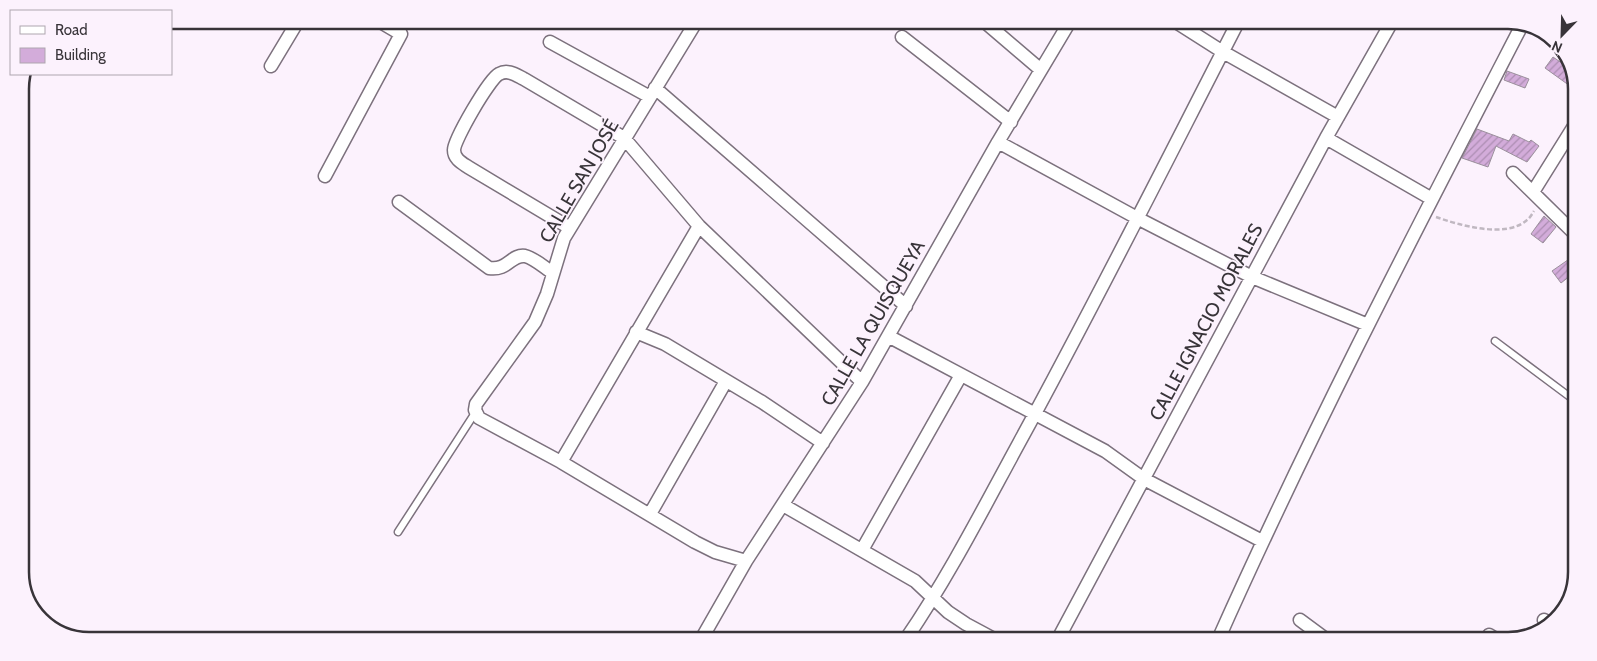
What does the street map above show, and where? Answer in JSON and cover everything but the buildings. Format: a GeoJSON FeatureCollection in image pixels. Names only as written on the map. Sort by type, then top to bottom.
{"type":"FeatureCollection","features":[{"type":"Feature","properties":{"kind":"street"},"geometry":{"type":"LineString","coordinates":[[271,66],[293,29]]}},
{"type":"Feature","properties":{"kind":"street"},"geometry":{"type":"LineString","coordinates":[[325,176],[401,34],[393,29]]}},
{"type":"Feature","properties":{"kind":"street","name":"CALLE SAN JOSÉ"},"geometry":{"type":"LineString","coordinates":[[476,413],[476,404],[536,322],[547,294],[564,238],[692,29]]}},
{"type":"Feature","properties":{"kind":"street"},"geometry":{"type":"LineString","coordinates":[[993,29],[1042,70]]}},
{"type":"Feature","properties":{"kind":"street","name":"CALLE LA QUISQUEYA"},"geometry":{"type":"LineString","coordinates":[[705,632],[746,560],[862,382],[998,142],[1066,29]]}},
{"type":"Feature","properties":{"kind":"street"},"geometry":{"type":"LineString","coordinates":[[1187,29],[1223,52],[1338,117]]}},
{"type":"Feature","properties":{"kind":"street"},"geometry":{"type":"LineString","coordinates":[[911,632],[934,598],[1035,414],[1139,219],[1234,29]]}},
{"type":"Feature","properties":{"kind":"street","name":"CALLE IGNACIO MORALES"},"geometry":{"type":"LineString","coordinates":[[1062,632],[1326,138],[1388,29]]}},
{"type":"Feature","properties":{"kind":"street"},"geometry":{"type":"LineString","coordinates":[[1222,632],[1262,541],[1368,325],[1519,30]]}},
{"type":"Feature","properties":{"kind":"street"},"geometry":{"type":"LineString","coordinates":[[902,37],[1011,122]]}},
{"type":"Feature","properties":{"kind":"street"},"geometry":{"type":"LineString","coordinates":[[550,42],[653,93],[906,306]]}},
{"type":"Feature","properties":{"kind":"street"},"geometry":{"type":"LineString","coordinates":[[570,228],[468,167],[455,157],[454,152],[458,138],[488,83],[500,73],[513,73],[624,138],[699,226],[862,382]]}},
{"type":"Feature","properties":{"kind":"street"},"geometry":{"type":"LineString","coordinates":[[1326,138],[1432,199]]}},
{"type":"Feature","properties":{"kind":"street"},"geometry":{"type":"LineString","coordinates":[[1537,197],[1568,138]]}},
{"type":"Feature","properties":{"kind":"street"},"geometry":{"type":"LineString","coordinates":[[998,142],[1139,219],[1252,277],[1368,325]]}},
{"type":"Feature","properties":{"kind":"street"},"geometry":{"type":"LineString","coordinates":[[1513,173],[1568,227]]}},
{"type":"Feature","properties":{"kind":"street"},"geometry":{"type":"LineString","coordinates":[[399,202],[489,268],[497,269],[504,267],[517,257],[523,256],[529,257],[553,273]]}},
{"type":"Feature","properties":{"kind":"street"},"geometry":{"type":"LineString","coordinates":[[561,462],[699,226]]}},
{"type":"Feature","properties":{"kind":"street"},"geometry":{"type":"LineString","coordinates":[[636,332],[665,344],[762,402],[823,443]]}},
{"type":"Feature","properties":{"kind":"street"},"geometry":{"type":"LineString","coordinates":[[888,336],[1105,451],[1144,478],[1262,541]]}},
{"type":"Feature","properties":{"kind":"street"},"geometry":{"type":"LineString","coordinates":[[862,550],[961,375]]}},
{"type":"Feature","properties":{"kind":"street"},"geometry":{"type":"LineString","coordinates":[[650,514],[726,381]]}},
{"type":"Feature","properties":{"kind":"street"},"geometry":{"type":"LineString","coordinates":[[476,413],[479,418],[561,462],[715,552],[746,560]]}},
{"type":"Feature","properties":{"kind":"street"},"geometry":{"type":"LineString","coordinates":[[783,505],[915,581],[948,612],[981,632]]}},
{"type":"Feature","properties":{"kind":"street"},"geometry":{"type":"LineString","coordinates":[[1300,620],[1316,632]]}},
{"type":"Feature","properties":{"kind":"lane"},"geometry":{"type":"LineString","coordinates":[[1495,342],[1568,396]]}},
{"type":"Feature","properties":{"kind":"lane"},"geometry":{"type":"LineString","coordinates":[[398,532],[476,413]]}},
{"type":"Feature","properties":{"kind":"path"},"geometry":{"type":"LineString","coordinates":[[1425,214],[1462,226],[1496,230],[1515,227],[1527,220],[1537,197]]}}]}
